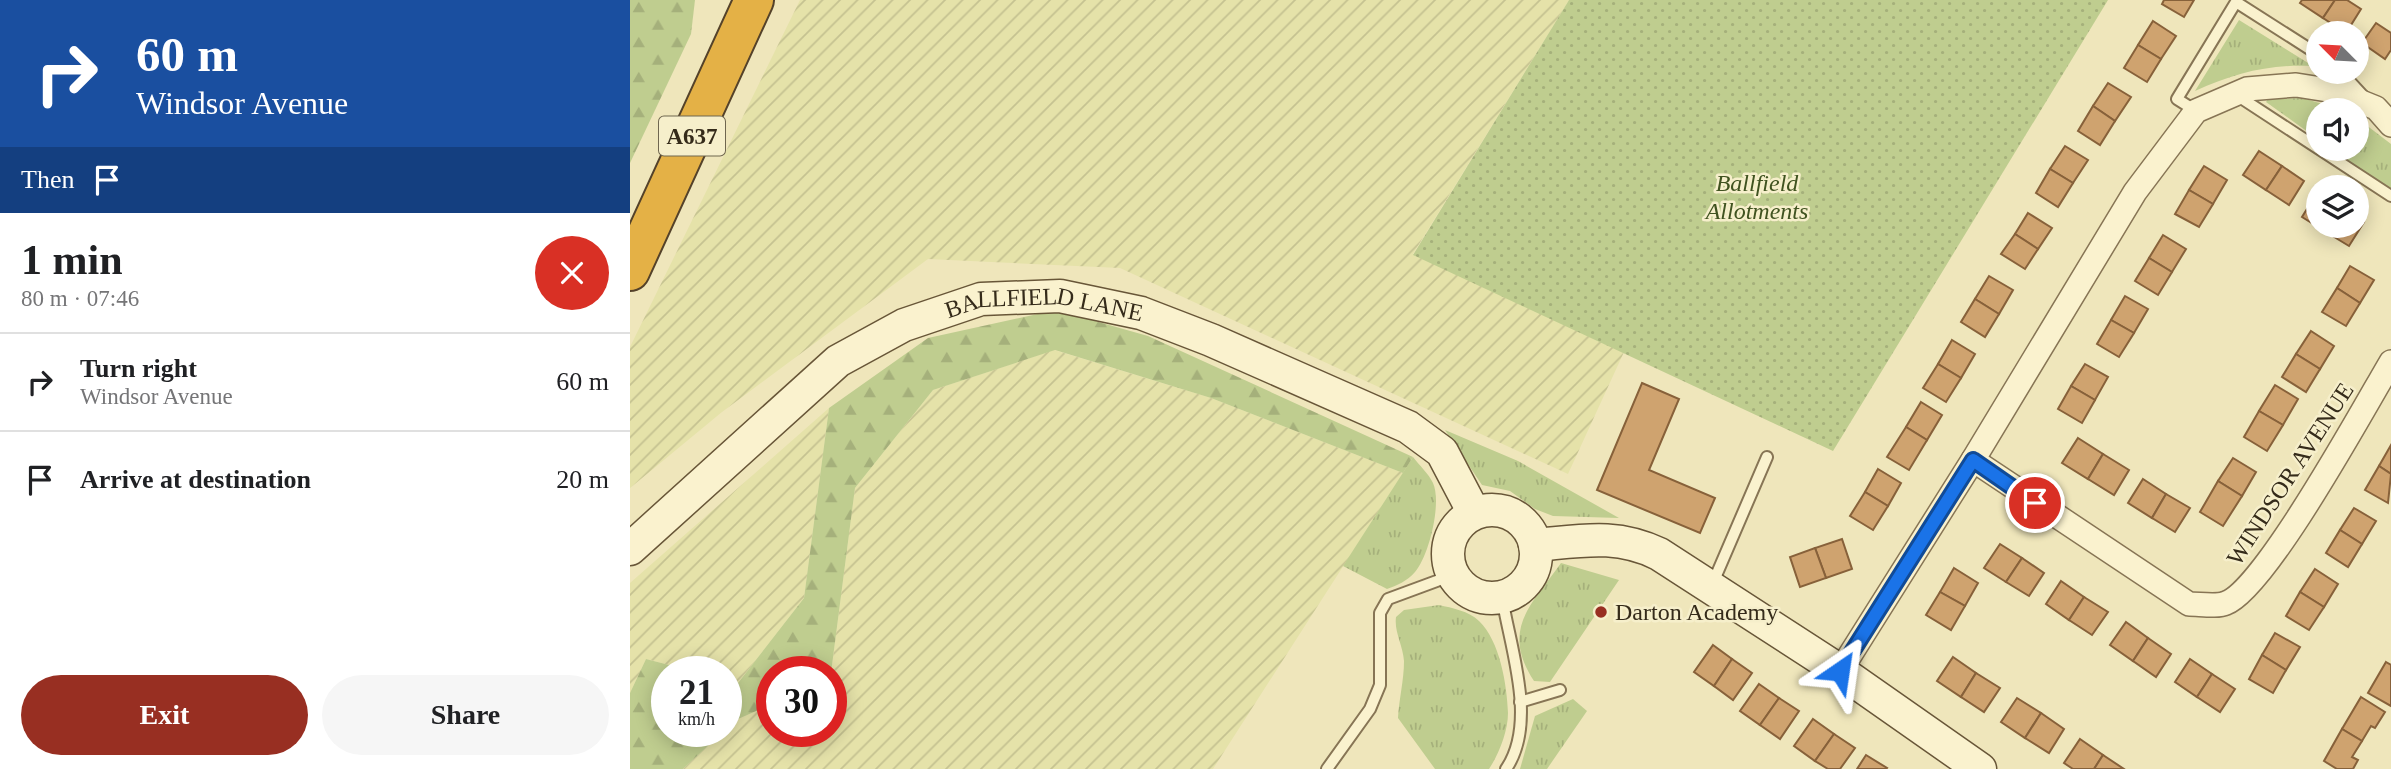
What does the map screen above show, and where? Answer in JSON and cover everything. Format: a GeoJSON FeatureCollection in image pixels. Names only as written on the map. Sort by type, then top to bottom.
{"type":"FeatureCollection","features":[{"type":"Feature","properties":{"kind":"highway","name":"A637"},"geometry":{"type":"LineString","coordinates":[[630,271],[754,0]]}},
{"type":"Feature","properties":{"kind":"street"},"geometry":{"type":"LineString","coordinates":[[1840,671],[1973,460],[2135,192],[2196,111],[2247,89],[2296,85],[2334,91],[2386,116]]}},
{"type":"Feature","properties":{"kind":"street","name":"BALLFIELD LANE"},"geometry":{"type":"LineString","coordinates":[[630,550],[838,362],[904,325],[981,299],[1060,296],[1141,313],[1211,340],[1408,427],[1442,452],[1474,513]]}},
{"type":"Feature","properties":{"kind":"street","name":"WINDSOR AVENUE"},"geometry":{"type":"LineString","coordinates":[[1973,460],[2189,604],[2226,603],[2254,583],[2324,475],[2391,362]]}},
{"type":"Feature","properties":{"kind":"street"},"geometry":{"type":"LineString","coordinates":[[1486,509],[1512,514],[1531,532],[1535,545],[1532,572],[1514,592],[1502,597],[1488,598],[1462,587],[1453,575],[1448,561],[1450,539],[1462,521],[1474,513],[1486,509]]}},
{"type":"Feature","properties":{"kind":"street"},"geometry":{"type":"LineString","coordinates":[[1535,545],[1612,539],[1637,543],[1840,671],[1980,769]]}},
{"type":"Feature","properties":{"kind":"lane"},"geometry":{"type":"LineString","coordinates":[[2196,111],[2177,99],[2236,2],[2306,47]]}},
{"type":"Feature","properties":{"kind":"lane"},"geometry":{"type":"LineString","coordinates":[[2353,84],[2386,116]]}},
{"type":"Feature","properties":{"kind":"lane"},"geometry":{"type":"LineString","coordinates":[[2234,94],[2391,196]]}},
{"type":"Feature","properties":{"kind":"lane"},"geometry":{"type":"LineString","coordinates":[[1711,588],[1767,457]]}},
{"type":"Feature","properties":{"kind":"lane"},"geometry":{"type":"LineString","coordinates":[[1327,769],[1370,709],[1380,685],[1380,613],[1388,599],[1453,575]]}},
{"type":"Feature","properties":{"kind":"lane"},"geometry":{"type":"LineString","coordinates":[[1502,597],[1520,702],[1519,738],[1506,769]]}},
{"type":"Feature","properties":{"kind":"lane"},"geometry":{"type":"LineString","coordinates":[[1520,702],[1560,690]]}},
{"type":"Feature","properties":{"kind":"shaded area"},"geometry":{"type":"Polygon","coordinates":[[[800,0],[1569,0],[1413,254],[1624,352],[1568,474],[1120,268],[928,259],[722,412],[630,488],[630,347],[800,0]]]}},
{"type":"Feature","properties":{"kind":"shaded area"},"geometry":{"type":"Polygon","coordinates":[[[1054,350],[1211,398],[1403,473],[1213,769],[683,769],[707,747],[742,747],[742,717],[756,711],[756,747],[847,747],[847,656],[833,656],[855,488],[933,390],[1054,350]]]}},
{"type":"Feature","properties":{"kind":"shaded area"},"geometry":{"type":"Polygon","coordinates":[[[829,408],[804,598],[759,656],[756,656],[742,678],[742,656],[651,656],[651,660],[646,659],[630,693],[630,583],[829,408]]]}},
{"type":"Feature","properties":{"kind":"green space"},"geometry":{"type":"Polygon","coordinates":[[[630,0],[695,0],[691,34],[630,163],[630,0]]]}},
{"type":"Feature","properties":{"kind":"green space","name":"Ballfield Allotments"},"geometry":{"type":"Polygon","coordinates":[[[1569,0],[2108,0],[1833,451],[1413,255],[1569,0]]]}},
{"type":"Feature","properties":{"kind":"green space"},"geometry":{"type":"Polygon","coordinates":[[[2239,20],[2306,62],[2306,66],[2253,71],[2195,91],[2239,20]]]}},
{"type":"Feature","properties":{"kind":"green space"},"geometry":{"type":"Polygon","coordinates":[[[2268,99],[2306,99],[2306,131],[2266,102],[2268,99]]]}},
{"type":"Feature","properties":{"kind":"green space"},"geometry":{"type":"Polygon","coordinates":[[[2369,127],[2391,144],[2391,189],[2349,161],[2369,161],[2369,127]]]}},
{"type":"Feature","properties":{"kind":"green space"},"geometry":{"type":"Polygon","coordinates":[[[1056,310],[1148,336],[1413,457],[1403,473],[1211,398],[1055,350],[933,390],[855,488],[833,656],[759,656],[804,598],[829,408],[928,338],[1056,310]]]}},
{"type":"Feature","properties":{"kind":"green space"},"geometry":{"type":"Polygon","coordinates":[[[1445,430],[1518,461],[1619,518],[1553,516],[1535,509],[1510,491],[1482,485],[1445,430]]]}},
{"type":"Feature","properties":{"kind":"green space"},"geometry":{"type":"Polygon","coordinates":[[[1413,457],[1433,483],[1436,503],[1433,529],[1425,554],[1415,572],[1387,589],[1343,566],[1413,457]]]}},
{"type":"Feature","properties":{"kind":"green space"},"geometry":{"type":"Polygon","coordinates":[[[1561,563],[1619,580],[1550,682],[1534,681],[1524,663],[1520,632],[1531,605],[1561,563]]]}},
{"type":"Feature","properties":{"kind":"green space"},"geometry":{"type":"Polygon","coordinates":[[[1439,605],[1465,612],[1479,621],[1492,640],[1501,664],[1508,720],[1502,742],[1489,769],[1435,769],[1398,718],[1404,661],[1396,617],[1404,610],[1439,605]]]}},
{"type":"Feature","properties":{"kind":"green space"},"geometry":{"type":"Polygon","coordinates":[[[646,659],[651,660],[651,747],[707,747],[683,769],[630,769],[630,693],[646,659]]]}},
{"type":"Feature","properties":{"kind":"green space"},"geometry":{"type":"Polygon","coordinates":[[[756,660],[756,711],[742,717],[742,678],[756,660]]]}},
{"type":"Feature","properties":{"kind":"green space"},"geometry":{"type":"Polygon","coordinates":[[[1573,699],[1587,711],[1547,769],[1520,769],[1535,716],[1573,699]]]}},
{"type":"Feature","properties":{"kind":"building"},"geometry":{"type":"Polygon","coordinates":[[[2164,0],[2194,0],[2184,17],[2162,4],[2164,0]]]}},
{"type":"Feature","properties":{"kind":"building"},"geometry":{"type":"Polygon","coordinates":[[[2302,0],[2335,0],[2323,18],[2300,3],[2302,0]]]}},
{"type":"Feature","properties":{"kind":"building"},"geometry":{"type":"Polygon","coordinates":[[[2335,0],[2347,0],[2361,9],[2354,21],[2328,21],[2323,18],[2335,0]]]}},
{"type":"Feature","properties":{"kind":"building"},"geometry":{"type":"Polygon","coordinates":[[[2153,21],[2176,36],[2161,59],[2138,45],[2153,21]]]}},
{"type":"Feature","properties":{"kind":"building"},"geometry":{"type":"Polygon","coordinates":[[[2376,23],[2391,33],[2391,50],[2385,59],[2370,49],[2370,32],[2376,23]]]}},
{"type":"Feature","properties":{"kind":"building"},"geometry":{"type":"Polygon","coordinates":[[[2138,45],[2161,59],[2147,82],[2124,68],[2138,45]]]}},
{"type":"Feature","properties":{"kind":"building"},"geometry":{"type":"Polygon","coordinates":[[[2108,83],[2131,97],[2115,121],[2093,106],[2108,83]]]}},
{"type":"Feature","properties":{"kind":"building"},"geometry":{"type":"Polygon","coordinates":[[[2093,106],[2115,121],[2100,145],[2078,131],[2093,106]]]}},
{"type":"Feature","properties":{"kind":"building"},"geometry":{"type":"Polygon","coordinates":[[[2065,146],[2088,160],[2073,183],[2050,169],[2065,146]]]}},
{"type":"Feature","properties":{"kind":"building"},"geometry":{"type":"Polygon","coordinates":[[[2259,151],[2282,166],[2266,190],[2243,175],[2259,151]]]}},
{"type":"Feature","properties":{"kind":"building"},"geometry":{"type":"Polygon","coordinates":[[[2204,166],[2227,180],[2213,204],[2189,190],[2204,166]]]}},
{"type":"Feature","properties":{"kind":"building"},"geometry":{"type":"Polygon","coordinates":[[[2282,166],[2304,181],[2289,205],[2266,190],[2282,166]]]}},
{"type":"Feature","properties":{"kind":"building"},"geometry":{"type":"Polygon","coordinates":[[[2050,169],[2073,183],[2058,207],[2036,193],[2050,169]]]}},
{"type":"Feature","properties":{"kind":"building"},"geometry":{"type":"Polygon","coordinates":[[[2189,190],[2213,204],[2199,227],[2175,214],[2189,190]]]}},
{"type":"Feature","properties":{"kind":"building"},"geometry":{"type":"Polygon","coordinates":[[[2028,213],[2052,228],[2038,249],[2015,234],[2028,213]]]}},
{"type":"Feature","properties":{"kind":"building"},"geometry":{"type":"Polygon","coordinates":[[[2015,234],[2038,249],[2025,269],[2001,254],[2015,234]]]}},
{"type":"Feature","properties":{"kind":"building"},"geometry":{"type":"Polygon","coordinates":[[[2163,235],[2186,249],[2172,272],[2149,258],[2163,235]]]}},
{"type":"Feature","properties":{"kind":"building"},"geometry":{"type":"Polygon","coordinates":[[[2336,238],[2354,238],[2349,246],[2336,238]]]}},
{"type":"Feature","properties":{"kind":"building"},"geometry":{"type":"Polygon","coordinates":[[[2149,258],[2172,272],[2158,295],[2135,281],[2149,258]]]}},
{"type":"Feature","properties":{"kind":"building"},"geometry":{"type":"Polygon","coordinates":[[[2350,266],[2374,280],[2360,303],[2337,288],[2350,266]]]}},
{"type":"Feature","properties":{"kind":"building"},"geometry":{"type":"Polygon","coordinates":[[[1989,276],[2013,290],[1999,314],[1975,299],[1989,276]]]}},
{"type":"Feature","properties":{"kind":"building"},"geometry":{"type":"Polygon","coordinates":[[[2337,288],[2360,303],[2346,326],[2322,312],[2337,288]]]}},
{"type":"Feature","properties":{"kind":"building"},"geometry":{"type":"Polygon","coordinates":[[[2125,296],[2148,309],[2134,333],[2111,320],[2125,296]]]}},
{"type":"Feature","properties":{"kind":"building"},"geometry":{"type":"Polygon","coordinates":[[[1975,299],[1999,314],[1985,337],[1961,322],[1975,299]]]}},
{"type":"Feature","properties":{"kind":"building"},"geometry":{"type":"Polygon","coordinates":[[[2111,320],[2134,333],[2119,357],[2097,344],[2111,320]]]}},
{"type":"Feature","properties":{"kind":"building"},"geometry":{"type":"Polygon","coordinates":[[[2311,331],[2334,346],[2320,369],[2296,354],[2311,331]]]}},
{"type":"Feature","properties":{"kind":"building"},"geometry":{"type":"Polygon","coordinates":[[[1952,340],[1975,354],[1961,378],[1938,364],[1952,340]]]}},
{"type":"Feature","properties":{"kind":"building"},"geometry":{"type":"Polygon","coordinates":[[[2296,354],[2320,369],[2306,392],[2282,377],[2296,354]]]}},
{"type":"Feature","properties":{"kind":"building"},"geometry":{"type":"Polygon","coordinates":[[[1938,364],[1961,378],[1946,402],[1923,388],[1938,364]]]}},
{"type":"Feature","properties":{"kind":"building"},"geometry":{"type":"Polygon","coordinates":[[[2085,364],[2108,377],[2095,400],[2071,386],[2085,364]]]}},
{"type":"Feature","properties":{"kind":"building"},"geometry":{"type":"Polygon","coordinates":[[[1642,383],[1679,399],[1649,470],[1715,498],[1700,533],[1597,490],[1642,383]]]}},
{"type":"Feature","properties":{"kind":"building"},"geometry":{"type":"Polygon","coordinates":[[[2275,385],[2298,399],[2283,425],[2259,411],[2275,385]]]}},
{"type":"Feature","properties":{"kind":"building"},"geometry":{"type":"Polygon","coordinates":[[[2071,386],[2095,400],[2082,423],[2058,409],[2071,386]]]}},
{"type":"Feature","properties":{"kind":"building"},"geometry":{"type":"Polygon","coordinates":[[[1921,402],[1942,415],[1927,440],[1906,427],[1921,402]]]}},
{"type":"Feature","properties":{"kind":"building"},"geometry":{"type":"Polygon","coordinates":[[[2259,411],[2283,425],[2267,451],[2244,437],[2259,411]]]}},
{"type":"Feature","properties":{"kind":"building"},"geometry":{"type":"Polygon","coordinates":[[[1906,427],[1927,440],[1909,470],[1887,457],[1906,427]]]}},
{"type":"Feature","properties":{"kind":"building"},"geometry":{"type":"Polygon","coordinates":[[[2078,438],[2103,454],[2088,479],[2062,463],[2078,438]]]}},
{"type":"Feature","properties":{"kind":"building"},"geometry":{"type":"Polygon","coordinates":[[[2391,445],[2391,474],[2379,466],[2391,445]]]}},
{"type":"Feature","properties":{"kind":"building"},"geometry":{"type":"Polygon","coordinates":[[[2103,454],[2129,470],[2114,495],[2088,479],[2103,454]]]}},
{"type":"Feature","properties":{"kind":"building"},"geometry":{"type":"Polygon","coordinates":[[[2233,458],[2256,472],[2242,496],[2218,481],[2233,458]]]}},
{"type":"Feature","properties":{"kind":"building"},"geometry":{"type":"Polygon","coordinates":[[[2379,466],[2391,474],[2388,503],[2365,490],[2379,466]]]}},
{"type":"Feature","properties":{"kind":"building"},"geometry":{"type":"Polygon","coordinates":[[[1878,469],[1901,483],[1888,506],[1865,492],[1878,469]]]}},
{"type":"Feature","properties":{"kind":"building"},"geometry":{"type":"Polygon","coordinates":[[[2143,479],[2166,494],[2152,518],[2128,503],[2143,479]]]}},
{"type":"Feature","properties":{"kind":"building"},"geometry":{"type":"Polygon","coordinates":[[[2218,481],[2242,496],[2223,526],[2200,512],[2218,481]]]}},
{"type":"Feature","properties":{"kind":"building"},"geometry":{"type":"Polygon","coordinates":[[[1865,492],[1888,506],[1873,530],[1850,516],[1865,492]]]}},
{"type":"Feature","properties":{"kind":"building"},"geometry":{"type":"Polygon","coordinates":[[[2166,494],[2190,508],[2175,532],[2152,518],[2166,494]]]}},
{"type":"Feature","properties":{"kind":"building"},"geometry":{"type":"Polygon","coordinates":[[[2354,508],[2376,521],[2362,544],[2340,530],[2354,508]]]}},
{"type":"Feature","properties":{"kind":"building"},"geometry":{"type":"Polygon","coordinates":[[[2340,530],[2362,544],[2348,567],[2326,553],[2340,530]]]}},
{"type":"Feature","properties":{"kind":"building"},"geometry":{"type":"Polygon","coordinates":[[[1842,539],[1852,569],[1826,578],[1815,548],[1842,539]]]}},
{"type":"Feature","properties":{"kind":"building"},"geometry":{"type":"Polygon","coordinates":[[[2000,544],[2022,558],[2006,582],[1984,568],[2000,544]]]}},
{"type":"Feature","properties":{"kind":"building"},"geometry":{"type":"Polygon","coordinates":[[[1815,548],[1826,578],[1800,587],[1790,557],[1815,548]]]}},
{"type":"Feature","properties":{"kind":"building"},"geometry":{"type":"Polygon","coordinates":[[[2022,558],[2044,573],[2029,596],[2006,582],[2022,558]]]}},
{"type":"Feature","properties":{"kind":"building"},"geometry":{"type":"Polygon","coordinates":[[[1954,568],[1978,583],[1965,606],[1940,592],[1954,568]]]}},
{"type":"Feature","properties":{"kind":"building"},"geometry":{"type":"Polygon","coordinates":[[[2315,569],[2338,584],[2324,607],[2300,592],[2315,569]]]}},
{"type":"Feature","properties":{"kind":"building"},"geometry":{"type":"Polygon","coordinates":[[[2061,581],[2084,597],[2069,620],[2046,604],[2061,581]]]}},
{"type":"Feature","properties":{"kind":"building"},"geometry":{"type":"Polygon","coordinates":[[[1940,592],[1965,606],[1951,630],[1926,615],[1940,592]]]}},
{"type":"Feature","properties":{"kind":"building"},"geometry":{"type":"Polygon","coordinates":[[[2300,592],[2324,607],[2309,630],[2286,616],[2300,592]]]}},
{"type":"Feature","properties":{"kind":"building"},"geometry":{"type":"Polygon","coordinates":[[[2084,597],[2108,612],[2092,635],[2069,620],[2084,597]]]}},
{"type":"Feature","properties":{"kind":"building"},"geometry":{"type":"Polygon","coordinates":[[[2126,622],[2148,638],[2133,661],[2110,645],[2126,622]]]}},
{"type":"Feature","properties":{"kind":"building"},"geometry":{"type":"Polygon","coordinates":[[[2275,633],[2300,647],[2286,670],[2262,655],[2275,633]]]}},
{"type":"Feature","properties":{"kind":"building"},"geometry":{"type":"Polygon","coordinates":[[[2148,638],[2171,654],[2156,677],[2133,661],[2148,638]]]}},
{"type":"Feature","properties":{"kind":"building"},"geometry":{"type":"Polygon","coordinates":[[[1713,645],[1732,659],[1714,686],[1694,672],[1713,645]]]}},
{"type":"Feature","properties":{"kind":"building"},"geometry":{"type":"Polygon","coordinates":[[[2262,655],[2286,670],[2273,693],[2249,679],[2262,655]]]}},
{"type":"Feature","properties":{"kind":"building"},"geometry":{"type":"Polygon","coordinates":[[[1953,657],[1976,673],[1961,697],[1937,681],[1953,657]]]}},
{"type":"Feature","properties":{"kind":"building"},"geometry":{"type":"Polygon","coordinates":[[[1732,659],[1752,673],[1733,700],[1714,686],[1732,659]]]}},
{"type":"Feature","properties":{"kind":"building"},"geometry":{"type":"Polygon","coordinates":[[[2190,659],[2212,674],[2197,697],[2175,682],[2190,659]]]}},
{"type":"Feature","properties":{"kind":"building"},"geometry":{"type":"Polygon","coordinates":[[[2386,662],[2391,665],[2391,706],[2368,693],[2386,662]]]}},
{"type":"Feature","properties":{"kind":"building"},"geometry":{"type":"Polygon","coordinates":[[[1976,673],[2000,688],[1984,712],[1961,697],[1976,673]]]}},
{"type":"Feature","properties":{"kind":"building"},"geometry":{"type":"Polygon","coordinates":[[[2212,674],[2235,689],[2220,712],[2197,697],[2212,674]]]}},
{"type":"Feature","properties":{"kind":"building"},"geometry":{"type":"Polygon","coordinates":[[[1759,684],[1779,698],[1760,725],[1740,711],[1759,684]]]}},
{"type":"Feature","properties":{"kind":"building"},"geometry":{"type":"Polygon","coordinates":[[[2361,697],[2385,712],[2375,728],[2371,726],[2362,741],[2342,729],[2361,697]]]}},
{"type":"Feature","properties":{"kind":"building"},"geometry":{"type":"Polygon","coordinates":[[[1779,698],[1799,711],[1780,739],[1760,725],[1779,698]]]}},
{"type":"Feature","properties":{"kind":"building"},"geometry":{"type":"Polygon","coordinates":[[[2017,698],[2041,713],[2025,738],[2001,722],[2017,698]]]}},
{"type":"Feature","properties":{"kind":"building"},"geometry":{"type":"Polygon","coordinates":[[[2041,713],[2064,729],[2049,753],[2025,738],[2041,713]]]}},
{"type":"Feature","properties":{"kind":"building"},"geometry":{"type":"Polygon","coordinates":[[[1813,719],[1834,734],[1815,761],[1794,746],[1813,719]]]}},
{"type":"Feature","properties":{"kind":"building"},"geometry":{"type":"Polygon","coordinates":[[[2342,729],[2362,741],[2352,757],[2358,760],[2353,769],[2337,769],[2324,761],[2342,729]]]}},
{"type":"Feature","properties":{"kind":"building"},"geometry":{"type":"Polygon","coordinates":[[[1834,734],[1855,748],[1840,769],[1828,769],[1815,761],[1834,734]]]}},
{"type":"Feature","properties":{"kind":"building"},"geometry":{"type":"Polygon","coordinates":[[[2080,739],[2103,755],[2094,769],[2073,769],[2064,763],[2080,739]]]}},
{"type":"Feature","properties":{"kind":"building"},"geometry":{"type":"Polygon","coordinates":[[[1866,755],[1887,768],[1857,769],[1866,755]]]}},
{"type":"Feature","properties":{"kind":"building"},"geometry":{"type":"Polygon","coordinates":[[[2103,755],[2124,769],[2094,769],[2103,755]]]}},
{"type":"Feature","properties":{"kind":"place","name":"Darton Academy"},"geometry":{"type":"Point","coordinates":[1601,612]}},
{"type":"Feature","properties":{"kind":"route"},"geometry":{"type":"LineString","coordinates":[[1840,671],[1973,460],[2035,503]]}}]}
